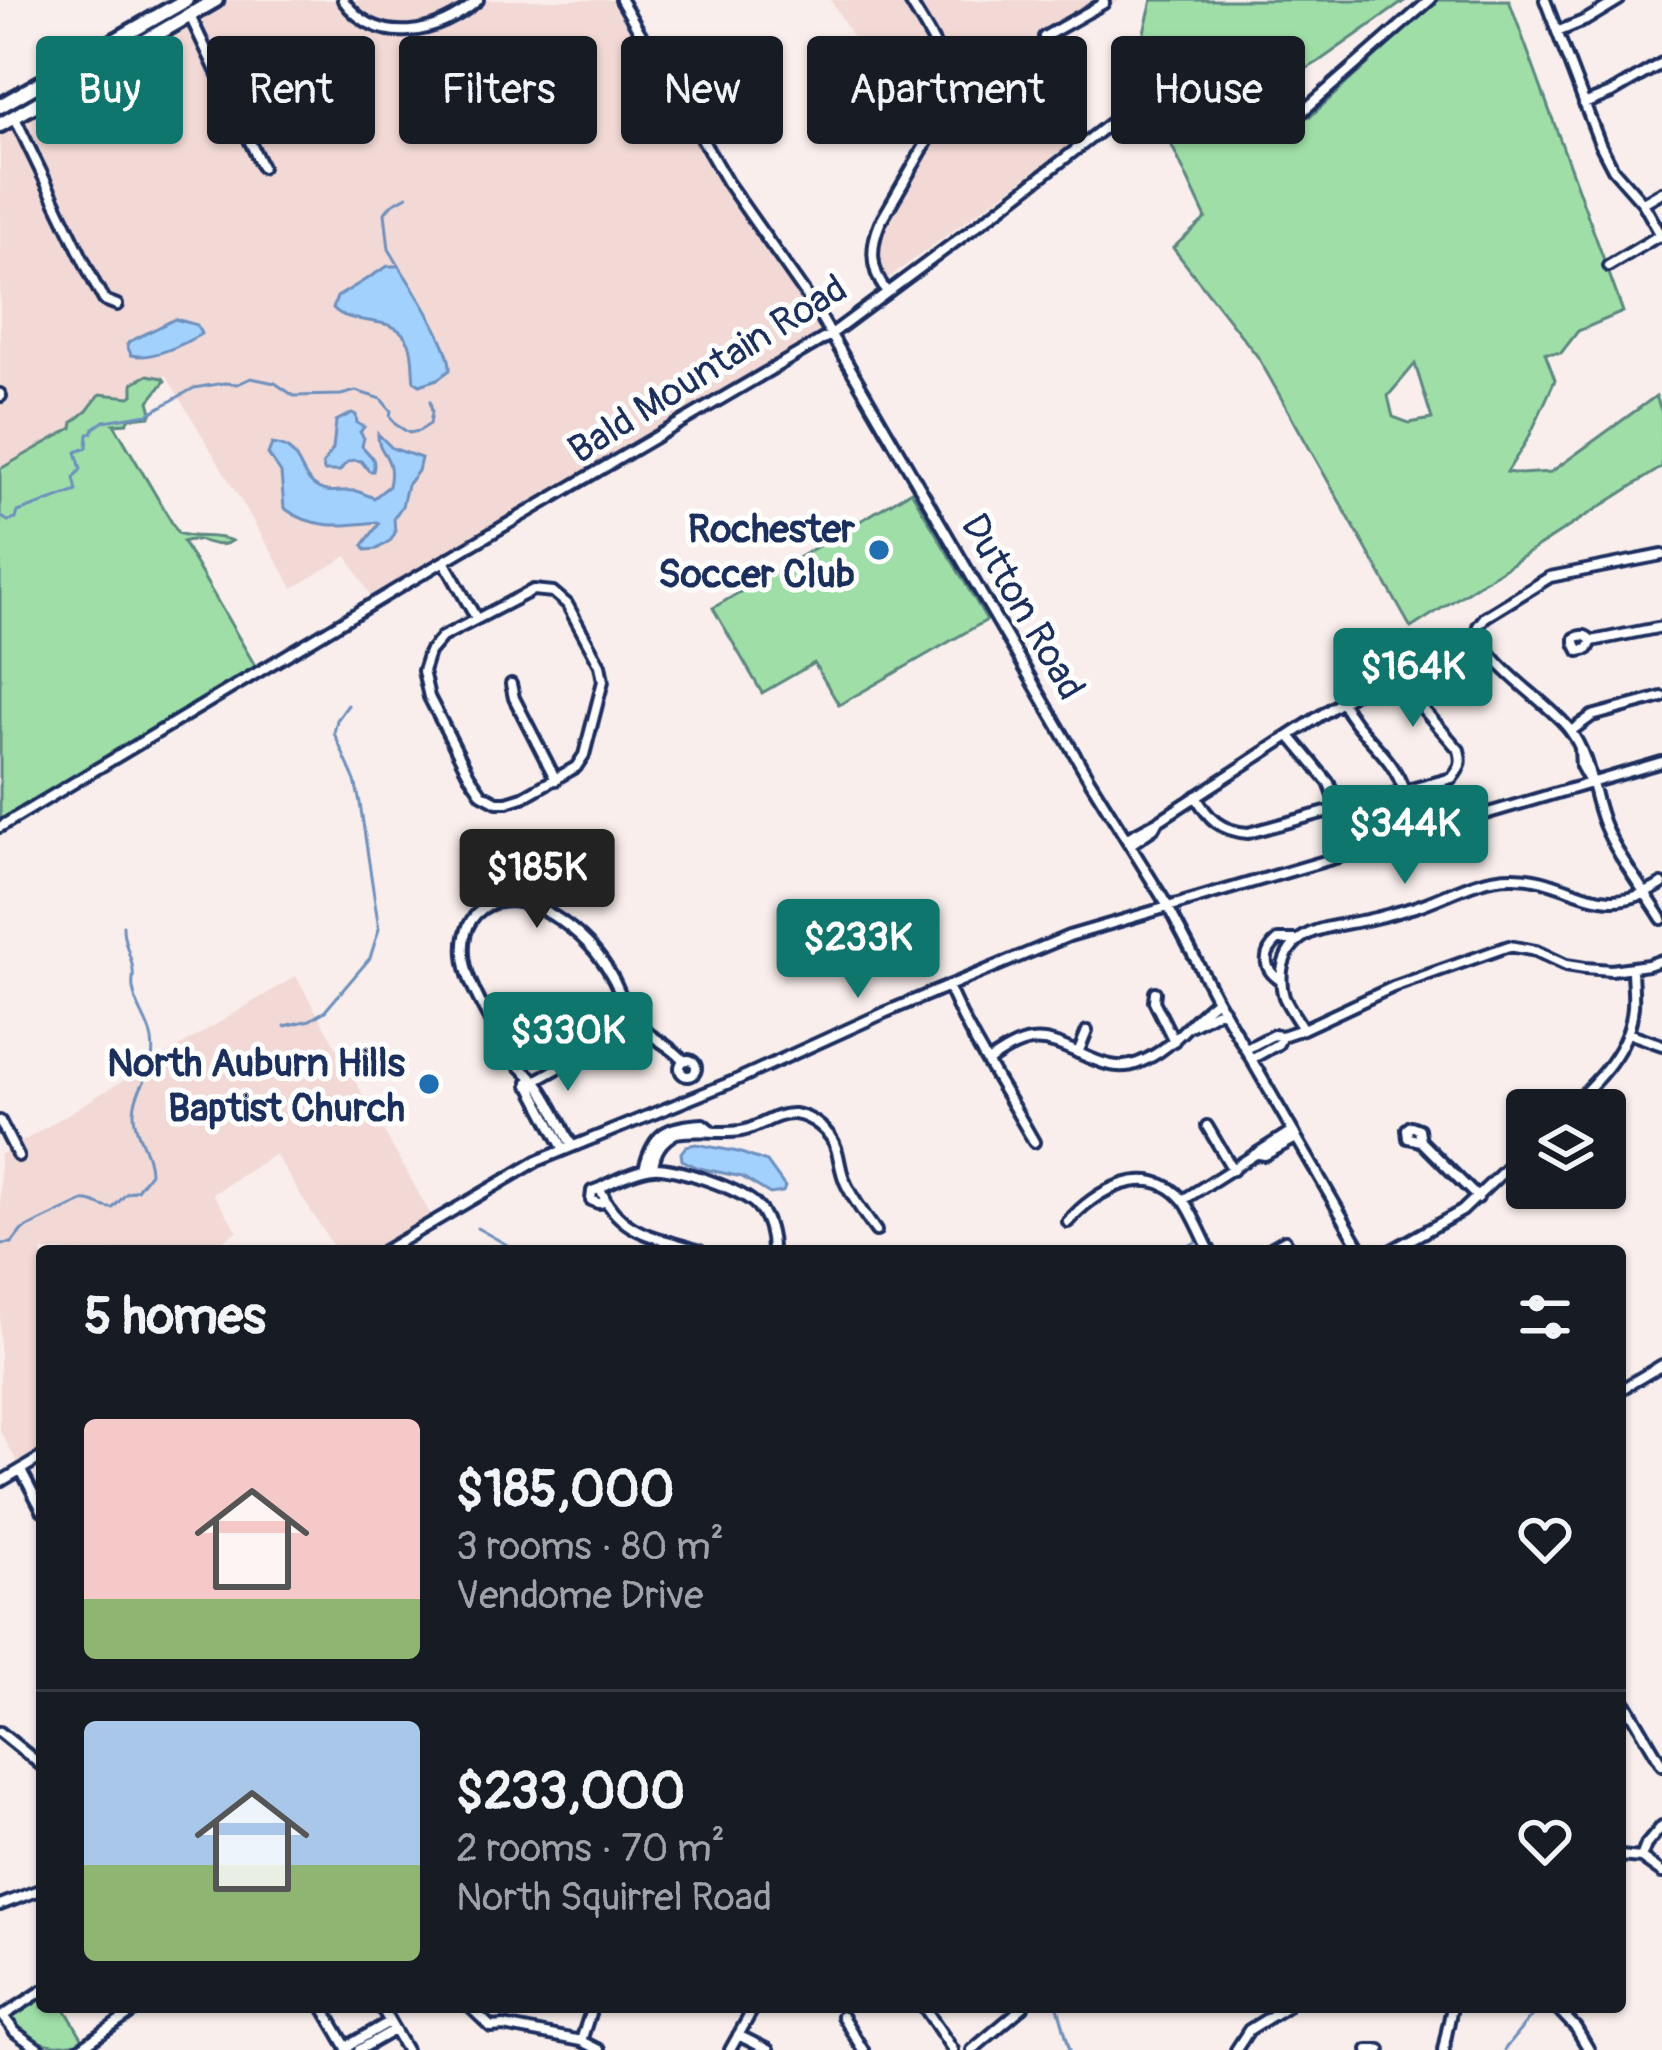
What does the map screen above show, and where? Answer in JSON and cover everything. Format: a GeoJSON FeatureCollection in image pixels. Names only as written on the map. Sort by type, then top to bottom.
{"type":"FeatureCollection","features":[{"type":"Feature","properties":{"kind":"main road"},"geometry":{"type":"LineString","coordinates":[[129,36],[216,0]]}},
{"type":"Feature","properties":{"kind":"main road"},"geometry":{"type":"LineString","coordinates":[[145,36],[188,8]]}},
{"type":"Feature","properties":{"kind":"main road"},"geometry":{"type":"LineString","coordinates":[[0,106],[36,86]]}},
{"type":"Feature","properties":{"kind":"main road"},"geometry":{"type":"LineString","coordinates":[[0,125],[36,104]]}},
{"type":"Feature","properties":{"kind":"street"},"geometry":{"type":"LineString","coordinates":[[343,0],[370,25],[391,32],[442,23],[478,0]]}},
{"type":"Feature","properties":{"kind":"street","name":"Dutton Road"},"geometry":{"type":"LineString","coordinates":[[621,0],[727,182],[795,276],[830,335],[1167,905],[1359,1245]]}},
{"type":"Feature","properties":{"kind":"street"},"geometry":{"type":"LineString","coordinates":[[886,291],[875,272],[873,239],[942,116],[949,89],[943,61],[909,0]]}},
{"type":"Feature","properties":{"kind":"street"},"geometry":{"type":"LineString","coordinates":[[1046,36],[1103,0]]}},
{"type":"Feature","properties":{"kind":"street","name":"Bald Mountain Road"},"geometry":{"type":"LineString","coordinates":[[0,827],[830,335],[1129,110],[1172,104],[1232,118],[1287,120],[1430,0]]}},
{"type":"Feature","properties":{"kind":"street"},"geometry":{"type":"LineString","coordinates":[[1545,0],[1613,169],[1643,203],[1661,236],[1608,266]]}},
{"type":"Feature","properties":{"kind":"street"},"geometry":{"type":"LineString","coordinates":[[1557,32],[1619,0]]}},
{"type":"Feature","properties":{"kind":"street"},"geometry":{"type":"LineString","coordinates":[[188,8],[262,167]]}},
{"type":"Feature","properties":{"kind":"street"},"geometry":{"type":"LineString","coordinates":[[1584,104],[1662,63]]}},
{"type":"Feature","properties":{"kind":"street"},"geometry":{"type":"LineString","coordinates":[[14,117],[94,284],[104,300],[117,305]]}},
{"type":"Feature","properties":{"kind":"street"},"geometry":{"type":"LineString","coordinates":[[1643,203],[1662,192]]}},
{"type":"Feature","properties":{"kind":"street"},"geometry":{"type":"LineString","coordinates":[[1662,555],[1550,577],[1478,626],[1479,635],[1502,666],[1571,731],[1605,827],[1662,919]]}},
{"type":"Feature","properties":{"kind":"street"},"geometry":{"type":"LineString","coordinates":[[444,561],[476,617]]}},
{"type":"Feature","properties":{"kind":"street"},"geometry":{"type":"LineString","coordinates":[[532,590],[553,592],[575,614],[603,681],[584,754],[576,767],[507,802],[489,800],[475,786],[429,697],[423,671],[429,652],[442,637],[476,617],[532,590]]}},
{"type":"Feature","properties":{"kind":"street"},"geometry":{"type":"LineString","coordinates":[[1592,641],[1662,627]]}},
{"type":"Feature","properties":{"kind":"street"},"geometry":{"type":"LineString","coordinates":[[1129,841],[1196,796],[1375,680],[1388,677],[1403,686],[1459,750],[1461,765],[1452,778],[1258,832],[1219,825],[1196,796]]}},
{"type":"Feature","properties":{"kind":"street"},"geometry":{"type":"LineString","coordinates":[[512,685],[514,698],[556,780]]}},
{"type":"Feature","properties":{"kind":"street"},"geometry":{"type":"LineString","coordinates":[[1571,731],[1592,716],[1662,698]]}},
{"type":"Feature","properties":{"kind":"street"},"geometry":{"type":"LineString","coordinates":[[1342,702],[1394,765],[1404,791]]}},
{"type":"Feature","properties":{"kind":"street"},"geometry":{"type":"LineString","coordinates":[[1290,736],[1329,783],[1339,809]]}},
{"type":"Feature","properties":{"kind":"street"},"geometry":{"type":"LineString","coordinates":[[394,1245],[526,1166],[1070,936],[1662,762]]}},
{"type":"Feature","properties":{"kind":"street"},"geometry":{"type":"LineString","coordinates":[[1437,782],[1450,825]]}},
{"type":"Feature","properties":{"kind":"street"},"geometry":{"type":"LineString","coordinates":[[1303,1029],[1284,997],[1280,980],[1284,959],[1297,940],[1317,928],[1364,921],[1511,877],[1612,900],[1646,894],[1662,884]]}},
{"type":"Feature","properties":{"kind":"street"},"geometry":{"type":"LineString","coordinates":[[568,1148],[472,984],[466,942],[478,913],[508,899],[548,912],[569,926],[600,958],[637,1024],[684,1061]]}},
{"type":"Feature","properties":{"kind":"street"},"geometry":{"type":"LineString","coordinates":[[1280,980],[1267,967],[1270,947],[1278,940],[1297,940]]}},
{"type":"Feature","properties":{"kind":"street"},"geometry":{"type":"LineString","coordinates":[[1248,1054],[1393,987],[1509,946],[1536,951],[1566,965],[1611,970],[1662,960]]}},
{"type":"Feature","properties":{"kind":"street"},"geometry":{"type":"LineString","coordinates":[[1587,1089],[1610,1064],[1628,1033],[1632,968]]}},
{"type":"Feature","properties":{"kind":"street"},"geometry":{"type":"LineString","coordinates":[[948,986],[965,1025],[1034,1142]]}},
{"type":"Feature","properties":{"kind":"street"},"geometry":{"type":"LineString","coordinates":[[1155,992],[1154,1001],[1174,1041]]}},
{"type":"Feature","properties":{"kind":"street"},"geometry":{"type":"LineString","coordinates":[[989,1061],[1017,1045],[1040,1041],[1122,1066],[1138,1064],[1174,1041],[1217,1000]]}},
{"type":"Feature","properties":{"kind":"street"},"geometry":{"type":"LineString","coordinates":[[1190,1026],[1223,1010]]}},
{"type":"Feature","properties":{"kind":"street"},"geometry":{"type":"LineString","coordinates":[[530,1080],[637,1024]]}},
{"type":"Feature","properties":{"kind":"street"},"geometry":{"type":"LineString","coordinates":[[1078,1053],[1087,1031]]}},
{"type":"Feature","properties":{"kind":"street"},"geometry":{"type":"LineString","coordinates":[[1628,1033],[1662,1045]]}},
{"type":"Feature","properties":{"kind":"street"},"geometry":{"type":"LineString","coordinates":[[667,1109],[675,1130]]}},
{"type":"Feature","properties":{"kind":"street"},"geometry":{"type":"LineString","coordinates":[[648,1169],[675,1130],[703,1124],[714,1133],[748,1130],[787,1115],[808,1118],[827,1132],[844,1181],[876,1231]]}},
{"type":"Feature","properties":{"kind":"street"},"geometry":{"type":"LineString","coordinates":[[0,1121],[18,1156]]}},
{"type":"Feature","properties":{"kind":"street"},"geometry":{"type":"LineString","coordinates":[[1207,1126],[1233,1170]]}},
{"type":"Feature","properties":{"kind":"street"},"geometry":{"type":"LineString","coordinates":[[1183,1200],[1294,1134]]}},
{"type":"Feature","properties":{"kind":"street"},"geometry":{"type":"LineString","coordinates":[[1421,1141],[1478,1198]]}},
{"type":"Feature","properties":{"kind":"street"},"geometry":{"type":"LineString","coordinates":[[682,1245],[630,1228],[605,1202],[600,1188],[648,1169],[678,1172],[758,1205],[772,1245]]}},
{"type":"Feature","properties":{"kind":"street"},"geometry":{"type":"LineString","coordinates":[[1401,1245],[1462,1211],[1506,1170]]}},
{"type":"Feature","properties":{"kind":"street"},"geometry":{"type":"LineString","coordinates":[[1068,1222],[1078,1209],[1134,1180],[1165,1186],[1183,1200],[1207,1245]]}},
{"type":"Feature","properties":{"kind":"street"},"geometry":{"type":"LineString","coordinates":[[1276,1245],[1285,1240]]}},
{"type":"Feature","properties":{"kind":"street"},"geometry":{"type":"LineString","coordinates":[[1626,1386],[1662,1365]]}},
{"type":"Feature","properties":{"kind":"street"},"geometry":{"type":"LineString","coordinates":[[0,1482],[36,1461]]}},
{"type":"Feature","properties":{"kind":"street"},"geometry":{"type":"LineString","coordinates":[[21,1470],[36,1499]]}},
{"type":"Feature","properties":{"kind":"street"},"geometry":{"type":"LineString","coordinates":[[1626,1703],[1662,1766]]}},
{"type":"Feature","properties":{"kind":"street"},"geometry":{"type":"LineString","coordinates":[[0,1732],[36,1761]]}},
{"type":"Feature","properties":{"kind":"street"},"geometry":{"type":"LineString","coordinates":[[1642,1858],[1662,1826]]}},
{"type":"Feature","properties":{"kind":"street"},"geometry":{"type":"LineString","coordinates":[[1626,1857],[1642,1858],[1662,1873]]}},
{"type":"Feature","properties":{"kind":"street"},"geometry":{"type":"LineString","coordinates":[[0,1906],[36,1891]]}},
{"type":"Feature","properties":{"kind":"street"},"geometry":{"type":"LineString","coordinates":[[36,1995],[2,2017],[40,2050]]}},
{"type":"Feature","properties":{"kind":"street"},"geometry":{"type":"LineString","coordinates":[[78,2050],[131,2013]]}},
{"type":"Feature","properties":{"kind":"street"},"geometry":{"type":"LineString","coordinates":[[327,2013],[347,2048],[392,2026]]}},
{"type":"Feature","properties":{"kind":"street"},"geometry":{"type":"LineString","coordinates":[[384,2013],[406,2050]]}},
{"type":"Feature","properties":{"kind":"street"},"geometry":{"type":"LineString","coordinates":[[476,2013],[491,2027],[580,2041],[599,2050]]}},
{"type":"Feature","properties":{"kind":"street"},"geometry":{"type":"LineString","coordinates":[[580,2041],[590,2013]]}},
{"type":"Feature","properties":{"kind":"street"},"geometry":{"type":"LineString","coordinates":[[730,2050],[751,2013]]}},
{"type":"Feature","properties":{"kind":"street"},"geometry":{"type":"LineString","coordinates":[[928,2013],[952,2050]]}},
{"type":"Feature","properties":{"kind":"street"},"geometry":{"type":"LineString","coordinates":[[1008,2013],[1010,2017]]}},
{"type":"Feature","properties":{"kind":"street"},"geometry":{"type":"LineString","coordinates":[[972,2050],[1015,2013]]}},
{"type":"Feature","properties":{"kind":"street"},"geometry":{"type":"LineString","coordinates":[[1236,2050],[1249,2030],[1276,2013]]}},
{"type":"Feature","properties":{"kind":"street"},"geometry":{"type":"LineString","coordinates":[[1443,2050],[1451,2013]]}},
{"type":"Feature","properties":{"kind":"street"},"geometry":{"type":"LineString","coordinates":[[1562,2013],[1589,2050]]}},
{"type":"Feature","properties":{"kind":"street"},"geometry":{"type":"LineString","coordinates":[[842,2016],[863,2050]]}},
{"type":"Feature","properties":{"kind":"street"},"geometry":{"type":"LineString","coordinates":[[359,2050],[392,2026]]}},
{"type":"Feature","properties":{"kind":"street"},"geometry":{"type":"LineString","coordinates":[[738,2035],[768,2050]]}},
{"type":"Feature","properties":{"kind":"street"},"geometry":{"type":"LineString","coordinates":[[1368,2050],[1380,2050]]}},
{"type":"Feature","properties":{"kind":"shaded area"},"geometry":{"type":"Polygon","coordinates":[[[229,0],[338,0],[360,24],[377,34],[399,37],[399,144],[597,144],[597,36],[407,36],[447,27],[486,0],[614,0],[635,36],[621,36],[621,144],[698,144],[730,200],[794,282],[821,334],[373,600],[347,556],[293,588],[166,375],[0,469],[0,133],[36,112],[36,144],[183,144],[183,36],[167,36],[229,0]]]}},
{"type":"Feature","properties":{"kind":"shaded area"},"geometry":{"type":"Polygon","coordinates":[[[348,0],[473,0],[446,18],[411,28],[388,27],[365,18],[348,0]]]}},
{"type":"Feature","properties":{"kind":"shaded area"},"geometry":{"type":"Polygon","coordinates":[[[831,0],[1121,0],[1055,36],[852,36],[831,0]]]}},
{"type":"Feature","properties":{"kind":"shaded area"},"geometry":{"type":"Polygon","coordinates":[[[913,144],[1071,144],[887,279],[877,260],[885,224],[922,159],[913,144]]]}},
{"type":"Feature","properties":{"kind":"shaded area"},"geometry":{"type":"Polygon","coordinates":[[[296,976],[432,1217],[385,1245],[332,1245],[275,1154],[213,1194],[238,1231],[216,1245],[36,1245],[36,1455],[19,1465],[0,1431],[0,1155],[296,976]]]}},
{"type":"Feature","properties":{"kind":"green space"},"geometry":{"type":"Polygon","coordinates":[[[1152,0],[1406,0],[1305,70],[1305,36],[1146,36],[1152,0]]]}},
{"type":"Feature","properties":{"kind":"green space"},"geometry":{"type":"Polygon","coordinates":[[[1438,0],[1509,0],[1623,312],[1578,331],[1561,353],[1545,353],[1555,380],[1507,472],[1551,472],[1656,396],[1662,413],[1662,467],[1411,628],[1258,357],[1173,248],[1206,218],[1171,144],[1305,144],[1305,117],[1438,0]],[[1415,364],[1388,396],[1393,417],[1409,423],[1432,419],[1415,364]]]}},
{"type":"Feature","properties":{"kind":"green space"},"geometry":{"type":"Polygon","coordinates":[[[148,375],[165,381],[149,401],[150,416],[114,424],[178,533],[232,541],[219,545],[183,542],[257,669],[0,824],[0,469],[72,428],[100,394],[130,397],[133,383],[148,375]]]}},
{"type":"Feature","properties":{"kind":"green space","name":"Rochester Soccer Club"},"geometry":{"type":"Polygon","coordinates":[[[911,491],[987,620],[839,705],[814,663],[762,693],[713,608],[911,491]]]}},
{"type":"Feature","properties":{"kind":"green space"},"geometry":{"type":"Polygon","coordinates":[[[36,2000],[36,2013],[68,2013],[84,2041],[44,2043],[27,2036],[10,2016],[36,2000]]]}},
{"type":"Feature","properties":{"kind":"water"},"geometry":{"type":"Polygon","coordinates":[[[388,266],[399,266],[445,347],[450,370],[438,379],[420,385],[414,381],[409,343],[402,333],[333,308],[337,297],[388,266]]]}},
{"type":"Feature","properties":{"kind":"water"},"geometry":{"type":"Polygon","coordinates":[[[175,319],[197,325],[201,334],[157,353],[131,355],[129,342],[175,319]]]}},
{"type":"Feature","properties":{"kind":"water"},"geometry":{"type":"Polygon","coordinates":[[[352,413],[364,427],[362,446],[373,460],[373,471],[354,460],[340,471],[324,471],[333,449],[336,421],[352,413]]]}},
{"type":"Feature","properties":{"kind":"water"},"geometry":{"type":"Polygon","coordinates":[[[378,434],[392,448],[421,458],[394,518],[391,540],[366,550],[363,545],[377,522],[317,523],[284,508],[281,473],[268,454],[272,444],[290,450],[318,488],[356,491],[374,498],[389,486],[390,475],[378,434]]]}},
{"type":"Feature","properties":{"kind":"water"},"geometry":{"type":"Polygon","coordinates":[[[696,1144],[767,1162],[785,1187],[783,1192],[770,1194],[742,1177],[682,1160],[686,1146],[696,1144]]]}},
{"type":"Feature","properties":{"kind":"waterway"},"geometry":{"type":"LineString","coordinates":[[399,266],[389,249],[385,213],[407,196]]}},
{"type":"Feature","properties":{"kind":"waterway"},"geometry":{"type":"LineString","coordinates":[[0,516],[16,519],[18,512],[77,491],[74,478],[81,469],[76,452],[87,448],[88,434],[104,421],[148,414],[194,388],[238,384],[251,378],[275,383],[294,396],[356,391],[381,399],[395,424],[409,433],[430,424],[430,401]]}},
{"type":"Feature","properties":{"kind":"waterway"},"geometry":{"type":"LineString","coordinates":[[285,1026],[325,1011],[370,958],[379,929],[355,781],[334,733],[348,705]]}},
{"type":"Feature","properties":{"kind":"waterway"},"geometry":{"type":"LineString","coordinates":[[0,1244],[12,1243],[22,1230],[83,1201],[113,1208],[150,1173],[134,1111],[152,1063],[152,1040],[134,995],[123,925]]}},
{"type":"Feature","properties":{"kind":"waterway"},"geometry":{"type":"LineString","coordinates":[[477,1228],[507,1245]]}},
{"type":"Feature","properties":{"kind":"waterway"},"geometry":{"type":"LineString","coordinates":[[1190,1245],[1200,1240]]}},
{"type":"Feature","properties":{"kind":"waterway"},"geometry":{"type":"LineString","coordinates":[[1060,2013],[1070,2050]]}},
{"type":"Feature","properties":{"kind":"waterway"},"geometry":{"type":"LineString","coordinates":[[1504,2050],[1534,2013]]}},
{"type":"Feature","properties":{"kind":"place","name":"Rochester Soccer Club"},"geometry":{"type":"Point","coordinates":[879,550]}},
{"type":"Feature","properties":{"kind":"place","name":"North Auburn Hills Baptist Church"},"geometry":{"type":"Point","coordinates":[429,1084]}}]}
